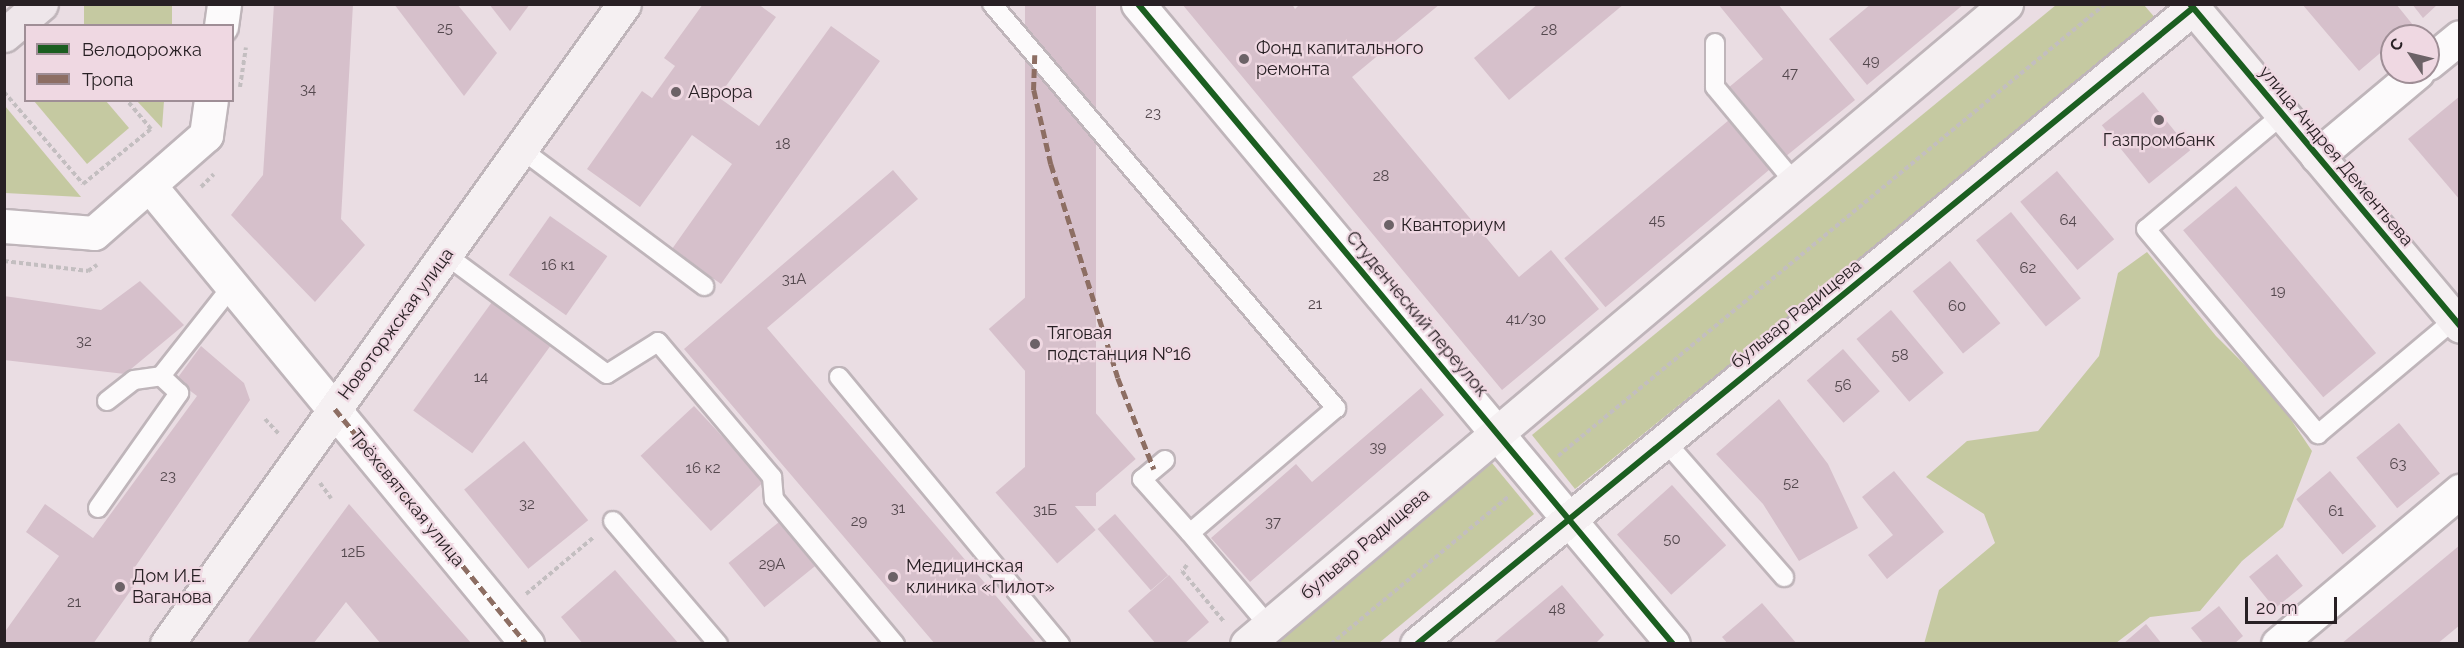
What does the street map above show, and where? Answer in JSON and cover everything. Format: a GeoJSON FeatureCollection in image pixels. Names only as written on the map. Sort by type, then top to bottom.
{"type":"FeatureCollection","features":[{"type":"Feature","properties":{"kind":"main road"},"geometry":{"type":"LineString","coordinates":[[4,35],[41,4]]}},
{"type":"Feature","properties":{"kind":"street"},"geometry":{"type":"LineString","coordinates":[[221,24],[224,4]]}},
{"type":"Feature","properties":{"kind":"street","name":"Новоторжская улица"},"geometry":{"type":"LineString","coordinates":[[167,644],[624,4]]}},
{"type":"Feature","properties":{"kind":"street","name":"Студенческий переулок"},"geometry":{"type":"LineString","coordinates":[[1138,4],[1673,644]]}},
{"type":"Feature","properties":{"kind":"street","name":"бульвар Радищева"},"geometry":{"type":"LineString","coordinates":[[1257,634],[2006,4]]}},
{"type":"Feature","properties":{"kind":"street","name":"бульвар Радищева"},"geometry":{"type":"LineString","coordinates":[[1418,644],[2191,6]]}},
{"type":"Feature","properties":{"kind":"street","name":"улица Андрея Дементьева"},"geometry":{"type":"LineString","coordinates":[[2191,6],[2457,323]]}},
{"type":"Feature","properties":{"kind":"street"},"geometry":{"type":"LineString","coordinates":[[2440,53],[2460,37]]}},
{"type":"Feature","properties":{"kind":"street"},"geometry":{"type":"LineString","coordinates":[[2317,156],[2403,84]]}},
{"type":"Feature","properties":{"kind":"street"},"geometry":{"type":"LineString","coordinates":[[4,226],[94,232],[206,135],[211,102]]}},
{"type":"Feature","properties":{"kind":"street","name":"Трёхсвятская улица"},"geometry":{"type":"LineString","coordinates":[[149,185],[527,644]]}},
{"type":"Feature","properties":{"kind":"street"},"geometry":{"type":"LineString","coordinates":[[2278,644],[2460,491]]}},
{"type":"Feature","properties":{"kind":"lane"},"geometry":{"type":"LineString","coordinates":[[992,4],[1336,408],[1190,533]]}},
{"type":"Feature","properties":{"kind":"lane"},"geometry":{"type":"LineString","coordinates":[[1715,43],[1715,87],[1795,183]]}},
{"type":"Feature","properties":{"kind":"lane"},"geometry":{"type":"LineString","coordinates":[[2282,115],[2146,229],[2318,434],[2457,323]]}},
{"type":"Feature","properties":{"kind":"lane"},"geometry":{"type":"LineString","coordinates":[[521,149],[704,286]]}},
{"type":"Feature","properties":{"kind":"lane"},"geometry":{"type":"LineString","coordinates":[[446,255],[607,374],[658,342],[772,477],[774,499],[895,644]]}},
{"type":"Feature","properties":{"kind":"lane"},"geometry":{"type":"LineString","coordinates":[[107,401],[134,380],[161,376],[232,286]]}},
{"type":"Feature","properties":{"kind":"lane"},"geometry":{"type":"LineString","coordinates":[[98,508],[179,393],[161,376]]}},
{"type":"Feature","properties":{"kind":"lane"},"geometry":{"type":"LineString","coordinates":[[839,377],[1060,644]]}},
{"type":"Feature","properties":{"kind":"lane"},"geometry":{"type":"LineString","coordinates":[[1665,441],[1784,577]]}},
{"type":"Feature","properties":{"kind":"lane"},"geometry":{"type":"LineString","coordinates":[[1165,460],[1142,479],[1190,533],[1257,634]]}},
{"type":"Feature","properties":{"kind":"lane"},"geometry":{"type":"LineString","coordinates":[[613,521],[718,644]]}},
{"type":"Feature","properties":{"kind":"path"},"geometry":{"type":"LineString","coordinates":[[1331,644],[2105,4]]}},
{"type":"Feature","properties":{"kind":"path"},"geometry":{"type":"LineString","coordinates":[[4,92],[83,184],[151,129],[129,102]]}},
{"type":"Feature","properties":{"kind":"path"},"geometry":{"type":"LineString","coordinates":[[503,614],[613,521]]}},
{"type":"Feature","properties":{"kind":"green space"},"geometry":{"type":"Polygon","coordinates":[[[84,5],[172,5],[172,24],[84,24],[84,5]]]}},
{"type":"Feature","properties":{"kind":"green space"},"geometry":{"type":"Polygon","coordinates":[[[2056,5],[2144,5],[2157,20],[1575,489],[1532,435],[2056,5]]]}},
{"type":"Feature","properties":{"kind":"green space"},"geometry":{"type":"Polygon","coordinates":[[[35,102],[107,102],[129,128],[87,164],[35,102]]]}},
{"type":"Feature","properties":{"kind":"green space"},"geometry":{"type":"Polygon","coordinates":[[[138,102],[164,102],[162,128],[138,102]]]}},
{"type":"Feature","properties":{"kind":"green space"},"geometry":{"type":"Polygon","coordinates":[[[5,106],[81,197],[5,193],[5,106]]]}},
{"type":"Feature","properties":{"kind":"green space"},"geometry":{"type":"Polygon","coordinates":[[[2147,252],[2216,336],[2273,393],[2312,451],[2283,527],[2242,561],[2200,611],[2150,617],[2116,643],[1924,644],[1939,590],[1995,543],[1984,514],[1926,477],[1967,441],[2038,431],[2099,356],[2118,273],[2147,252]]]}},
{"type":"Feature","properties":{"kind":"green space"},"geometry":{"type":"Polygon","coordinates":[[[1492,463],[1534,514],[1379,643],[1275,643],[1492,463]]]}},
{"type":"Feature","properties":{"kind":"building"},"geometry":{"type":"Polygon","coordinates":[[[274,4],[353,4],[341,219],[365,245],[315,302],[231,215],[263,175],[274,4]]]}},
{"type":"Feature","properties":{"kind":"building"},"geometry":{"type":"Polygon","coordinates":[[[394,4],[457,4],[497,53],[464,96],[394,4]]]}},
{"type":"Feature","properties":{"kind":"building"},"geometry":{"type":"Polygon","coordinates":[[[489,4],[530,4],[510,31],[489,4]]]}},
{"type":"Feature","properties":{"kind":"building"},"geometry":{"type":"Polygon","coordinates":[[[703,4],[758,4],[776,17],[718,97],[759,126],[831,26],[880,61],[721,284],[672,249],[732,164],[692,135],[640,207],[587,169],[642,91],[652,98],[675,66],[664,58],[703,4]]]}},
{"type":"Feature","properties":{"kind":"building"},"geometry":{"type":"Polygon","coordinates":[[[1025,4],[1096,4],[1096,506],[1025,506],[1025,4]]]}},
{"type":"Feature","properties":{"kind":"building"},"geometry":{"type":"Polygon","coordinates":[[[1182,4],[1292,4],[1295,9],[1300,4],[1440,4],[1352,77],[1519,277],[1551,250],[1599,309],[1502,390],[1182,4]]]}},
{"type":"Feature","properties":{"kind":"building"},"geometry":{"type":"Polygon","coordinates":[[[1538,4],[1624,4],[1509,100],[1474,58],[1538,4]]]}},
{"type":"Feature","properties":{"kind":"building"},"geometry":{"type":"Polygon","coordinates":[[[1718,4],[1778,4],[1855,100],[1785,157],[1728,88],[1763,59],[1718,4]]]}},
{"type":"Feature","properties":{"kind":"building"},"geometry":{"type":"Polygon","coordinates":[[[1871,4],[1964,4],[1867,85],[1829,39],[1871,4]]]}},
{"type":"Feature","properties":{"kind":"building"},"geometry":{"type":"Polygon","coordinates":[[[2302,4],[2396,4],[2412,24],[2380,24],[2380,53],[2359,71],[2302,4]]]}},
{"type":"Feature","properties":{"kind":"building"},"geometry":{"type":"Polygon","coordinates":[[[2412,4],[2438,4],[2423,18],[2412,4]]]}},
{"type":"Feature","properties":{"kind":"building"},"geometry":{"type":"Polygon","coordinates":[[[2143,92],[2190,150],[2149,184],[2102,125],[2143,92]]]}},
{"type":"Feature","properties":{"kind":"building"},"geometry":{"type":"Polygon","coordinates":[[[2460,96],[2460,200],[2408,139],[2460,96]]]}},
{"type":"Feature","properties":{"kind":"building"},"geometry":{"type":"Polygon","coordinates":[[[1729,120],[1770,169],[1605,307],[1564,258],[1729,120]]]}},
{"type":"Feature","properties":{"kind":"building"},"geometry":{"type":"Polygon","coordinates":[[[893,170],[918,199],[767,328],[1037,644],[935,644],[684,349],[893,170]]]}},
{"type":"Feature","properties":{"kind":"building"},"geometry":{"type":"Polygon","coordinates":[[[2057,171],[2114,239],[2077,270],[2020,202],[2057,171]]]}},
{"type":"Feature","properties":{"kind":"building"},"geometry":{"type":"Polygon","coordinates":[[[2236,186],[2376,353],[2323,397],[2183,230],[2236,186]]]}},
{"type":"Feature","properties":{"kind":"building"},"geometry":{"type":"Polygon","coordinates":[[[2011,212],[2081,298],[2046,327],[1976,240],[2011,212]]]}},
{"type":"Feature","properties":{"kind":"building"},"geometry":{"type":"Polygon","coordinates":[[[550,216],[607,256],[566,315],[509,275],[550,216]]]}},
{"type":"Feature","properties":{"kind":"building"},"geometry":{"type":"Polygon","coordinates":[[[1950,261],[2000,323],[1963,353],[1913,291],[1950,261]]]}},
{"type":"Feature","properties":{"kind":"building"},"geometry":{"type":"Polygon","coordinates":[[[140,281],[184,325],[125,374],[4,360],[4,296],[101,310],[140,281]]]}},
{"type":"Feature","properties":{"kind":"building","name":"Тяговая подстанция №16"},"geometry":{"type":"Polygon","coordinates":[[[1028,295],[1083,358],[1044,393],[989,329],[1028,295]]]}},
{"type":"Feature","properties":{"kind":"building"},"geometry":{"type":"Polygon","coordinates":[[[492,302],[551,345],[472,453],[413,410],[492,302]]]}},
{"type":"Feature","properties":{"kind":"building"},"geometry":{"type":"Polygon","coordinates":[[[1891,310],[1944,373],[1909,402],[1857,339],[1891,310]]]}},
{"type":"Feature","properties":{"kind":"building"},"geometry":{"type":"Polygon","coordinates":[[[201,346],[244,383],[250,400],[135,567],[143,573],[93,644],[4,644],[4,633],[59,556],[26,532],[45,504],[93,538],[197,396],[176,380],[201,346]]]}},
{"type":"Feature","properties":{"kind":"building"},"geometry":{"type":"Polygon","coordinates":[[[1843,349],[1880,391],[1844,423],[1807,380],[1843,349]]]}},
{"type":"Feature","properties":{"kind":"building"},"geometry":{"type":"Polygon","coordinates":[[[1074,388],[1136,459],[1096,493],[1035,422],[1074,388]]]}},
{"type":"Feature","properties":{"kind":"building"},"geometry":{"type":"Polygon","coordinates":[[[1421,388],[1444,415],[1250,582],[1211,538],[1296,464],[1312,482],[1421,388]]]}},
{"type":"Feature","properties":{"kind":"building"},"geometry":{"type":"Polygon","coordinates":[[[1779,399],[1828,464],[1858,528],[1799,561],[1763,504],[1716,454],[1779,399]]]}},
{"type":"Feature","properties":{"kind":"building"},"geometry":{"type":"Polygon","coordinates":[[[694,406],[764,481],[711,531],[641,456],[694,406]]]}},
{"type":"Feature","properties":{"kind":"building"},"geometry":{"type":"Polygon","coordinates":[[[2399,423],[2440,474],[2397,508],[2356,458],[2399,423]]]}},
{"type":"Feature","properties":{"kind":"building"},"geometry":{"type":"Polygon","coordinates":[[[524,441],[588,520],[528,569],[464,489],[524,441]]]}},
{"type":"Feature","properties":{"kind":"building"},"geometry":{"type":"Polygon","coordinates":[[[1034,459],[1096,530],[1057,563],[996,492],[1034,459]]]}},
{"type":"Feature","properties":{"kind":"building"},"geometry":{"type":"Polygon","coordinates":[[[1894,471],[1944,532],[1887,579],[1868,555],[1893,535],[1862,497],[1894,471]]]}},
{"type":"Feature","properties":{"kind":"building"},"geometry":{"type":"Polygon","coordinates":[[[2330,471],[2376,526],[2343,554],[2296,499],[2330,471]]]}},
{"type":"Feature","properties":{"kind":"building"},"geometry":{"type":"Polygon","coordinates":[[[1672,485],[1726,545],[1671,595],[1617,535],[1672,485]]]}},
{"type":"Feature","properties":{"kind":"building"},"geometry":{"type":"Polygon","coordinates":[[[349,504],[472,644],[381,644],[346,602],[313,644],[246,644],[349,504]]]}},
{"type":"Feature","properties":{"kind":"building"},"geometry":{"type":"Polygon","coordinates":[[[1115,514],[1168,575],[1151,590],[1098,529],[1115,514]]]}},
{"type":"Feature","properties":{"kind":"building"},"geometry":{"type":"Polygon","coordinates":[[[779,522],[815,566],[764,607],[728,563],[779,522]]]}},
{"type":"Feature","properties":{"kind":"building"},"geometry":{"type":"Polygon","coordinates":[[[2460,545],[2460,625],[2437,644],[2341,644],[2460,545]]]}},
{"type":"Feature","properties":{"kind":"building"},"geometry":{"type":"Polygon","coordinates":[[[2277,554],[2303,586],[2275,609],[2249,577],[2277,554]]]}},
{"type":"Feature","properties":{"kind":"building"},"geometry":{"type":"Polygon","coordinates":[[[615,570],[679,644],[583,644],[561,617],[615,570]]]}},
{"type":"Feature","properties":{"kind":"building"},"geometry":{"type":"Polygon","coordinates":[[[1169,575],[1209,622],[1184,644],[1156,644],[1128,611],[1169,575]]]}},
{"type":"Feature","properties":{"kind":"building"},"geometry":{"type":"Polygon","coordinates":[[[1562,585],[1604,635],[1595,644],[1492,644],[1562,585]]]}},
{"type":"Feature","properties":{"kind":"building"},"geometry":{"type":"Polygon","coordinates":[[[1762,603],[1797,644],[1728,644],[1722,637],[1762,603]]]}},
{"type":"Feature","properties":{"kind":"building"},"geometry":{"type":"Polygon","coordinates":[[[2219,606],[2243,636],[2234,644],[2204,644],[2191,628],[2219,606]]]}},
{"type":"Feature","properties":{"kind":"building"},"geometry":{"type":"Polygon","coordinates":[[[2146,624],[2162,644],[2123,644],[2146,624]]]}},
{"type":"Feature","properties":{"kind":"marked path"},"geometry":{"type":"LineString","coordinates":[[1035,55],[1034,90],[1051,164],[1118,378],[1154,469]]}},
{"type":"Feature","properties":{"kind":"marked path"},"geometry":{"type":"LineString","coordinates":[[335,409],[527,644]]}},
{"type":"Feature","properties":{"kind":"cycle path"},"geometry":{"type":"LineString","coordinates":[[1138,4],[1673,644]]}},
{"type":"Feature","properties":{"kind":"cycle path"},"geometry":{"type":"LineString","coordinates":[[2190,4],[2460,326]]}},
{"type":"Feature","properties":{"kind":"cycle path"},"geometry":{"type":"LineString","coordinates":[[1417,644],[2193,8]]}},
{"type":"Feature","properties":{"kind":"place","name":"Фонд капитального ремонта"},"geometry":{"type":"Point","coordinates":[1244,59]}},
{"type":"Feature","properties":{"kind":"place","name":"Аврора"},"geometry":{"type":"Point","coordinates":[676,92]}},
{"type":"Feature","properties":{"kind":"place","name":"Газпромбанк"},"geometry":{"type":"Point","coordinates":[2159,120]}},
{"type":"Feature","properties":{"kind":"place","name":"Кванториум"},"geometry":{"type":"Point","coordinates":[1389,225]}},
{"type":"Feature","properties":{"kind":"place","name":"Тяговая подстанция №16"},"geometry":{"type":"Point","coordinates":[1035,344]}},
{"type":"Feature","properties":{"kind":"place","name":"Медицинская клиника «Пилот»"},"geometry":{"type":"Point","coordinates":[893,577]}},
{"type":"Feature","properties":{"kind":"place","name":"Дом И.Е. Ваганова"},"geometry":{"type":"Point","coordinates":[120,587]}}]}
